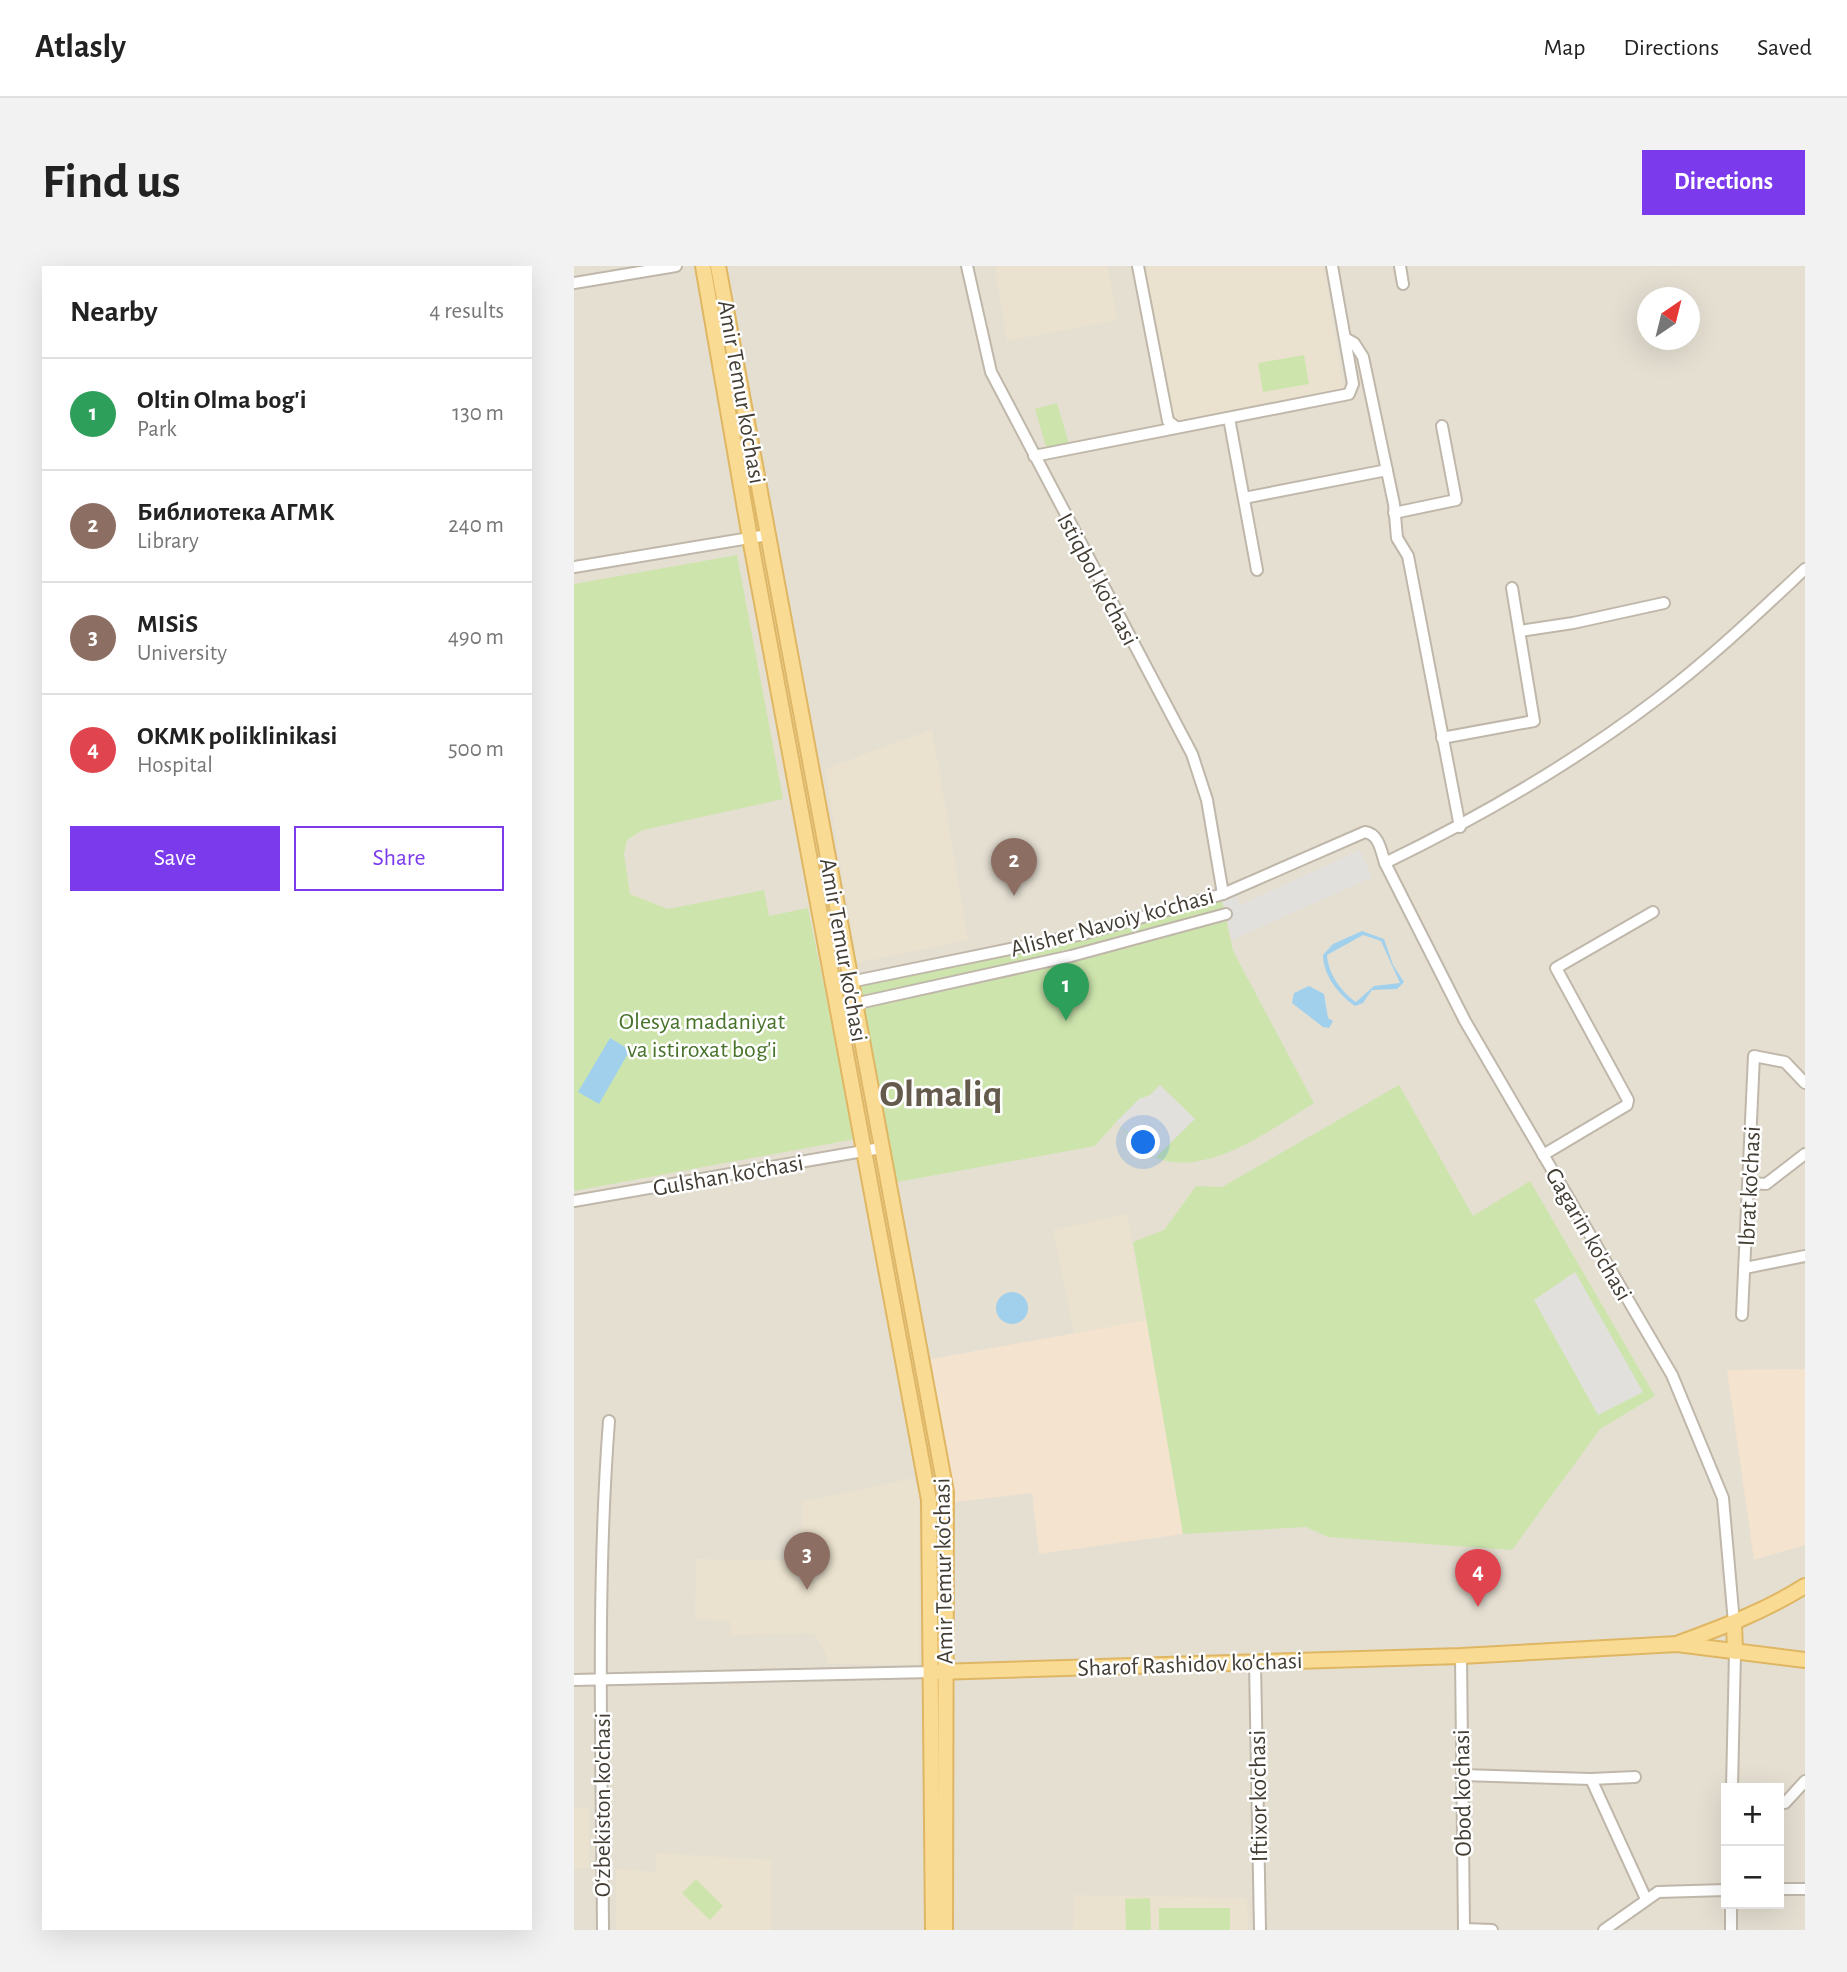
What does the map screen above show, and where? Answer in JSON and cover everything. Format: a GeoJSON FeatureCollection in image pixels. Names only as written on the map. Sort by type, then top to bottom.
{"type":"FeatureCollection","features":[{"type":"Feature","properties":{"kind":"main road","name":"Amir Temur ko'chasi"},"geometry":{"type":"LineString","coordinates":[[703,266],[750,538],[820,906],[946,1492],[938,1672],[933,1930]]}},
{"type":"Feature","properties":{"kind":"main road","name":"Amir Temur ko'chasi"},"geometry":{"type":"LineString","coordinates":[[718,266],[850,982],[874,1149]]}},
{"type":"Feature","properties":{"kind":"main road"},"geometry":{"type":"LineString","coordinates":[[793,765],[808,758]]}},
{"type":"Feature","properties":{"kind":"main road"},"geometry":{"type":"LineString","coordinates":[[820,906],[836,904]]}},
{"type":"Feature","properties":{"kind":"main road"},"geometry":{"type":"LineString","coordinates":[[1677,1644],[1734,1623],[1805,1586]]}},
{"type":"Feature","properties":{"kind":"main road"},"geometry":{"type":"LineString","coordinates":[[1734,1623],[1735,1652]]}},
{"type":"Feature","properties":{"kind":"main road","name":"Sharof Rashidov ko'chasi"},"geometry":{"type":"LineString","coordinates":[[938,1672],[1461,1656],[1677,1644],[1805,1660]]}},
{"type":"Feature","properties":{"kind":"main road","name":"Amir Temur ko'chasi"},"geometry":{"type":"LineString","coordinates":[[938,1672],[945,1930]]}},
{"type":"Feature","properties":{"kind":"street"},"geometry":{"type":"LineString","coordinates":[[574,283],[676,266]]}},
{"type":"Feature","properties":{"kind":"street","name":"Istiqbol ko'chasi"},"geometry":{"type":"LineString","coordinates":[[967,266],[991,372],[1192,754],[1207,800],[1223,894]]}},
{"type":"Feature","properties":{"kind":"street"},"geometry":{"type":"LineString","coordinates":[[1138,266],[1168,421],[1175,426]]}},
{"type":"Feature","properties":{"kind":"street"},"geometry":{"type":"LineString","coordinates":[[1034,456],[1175,426],[1349,394],[1353,384],[1332,266]]}},
{"type":"Feature","properties":{"kind":"street"},"geometry":{"type":"LineString","coordinates":[[1400,266],[1403,284]]}},
{"type":"Feature","properties":{"kind":"street"},"geometry":{"type":"LineString","coordinates":[[1345,338],[1354,343],[1363,358],[1387,470],[1397,538],[1408,556],[1460,827]]}},
{"type":"Feature","properties":{"kind":"street"},"geometry":{"type":"LineString","coordinates":[[1229,418],[1257,570]]}},
{"type":"Feature","properties":{"kind":"street"},"geometry":{"type":"LineString","coordinates":[[1394,513],[1456,500],[1442,426]]}},
{"type":"Feature","properties":{"kind":"street"},"geometry":{"type":"LineString","coordinates":[[1244,498],[1387,470]]}},
{"type":"Feature","properties":{"kind":"street"},"geometry":{"type":"LineString","coordinates":[[574,567],[768,536]]}},
{"type":"Feature","properties":{"kind":"street"},"geometry":{"type":"LineString","coordinates":[[1385,863],[1460,827],[1517,793],[1658,699],[1805,569]]}},
{"type":"Feature","properties":{"kind":"street"},"geometry":{"type":"LineString","coordinates":[[1442,738],[1534,721],[1512,588]]}},
{"type":"Feature","properties":{"kind":"street"},"geometry":{"type":"LineString","coordinates":[[1520,631],[1573,623],[1664,603]]}},
{"type":"Feature","properties":{"kind":"street","name":"Alisher Navoiy ko'chasi"},"geometry":{"type":"LineString","coordinates":[[850,982],[1083,934],[1223,894],[1365,832]]}},
{"type":"Feature","properties":{"kind":"street","name":"Gagarin ko'chasi"},"geometry":{"type":"LineString","coordinates":[[1365,832],[1375,836],[1385,863],[1465,1021],[1672,1375],[1723,1498],[1734,1623]]}},
{"type":"Feature","properties":{"kind":"street"},"geometry":{"type":"LineString","coordinates":[[1543,1155],[1627,1105],[1628,1100],[1556,968],[1653,912]]}},
{"type":"Feature","properties":{"kind":"street"},"geometry":{"type":"LineString","coordinates":[[863,1002],[1071,956],[1226,915]]}},
{"type":"Feature","properties":{"kind":"street","name":"Ibrat ko'chasi"},"geometry":{"type":"LineString","coordinates":[[1742,1315],[1755,1056],[1785,1062],[1805,1083]]}},
{"type":"Feature","properties":{"kind":"street","name":"Gulshan ko'chasi"},"geometry":{"type":"LineString","coordinates":[[574,1201],[874,1149]]}},
{"type":"Feature","properties":{"kind":"street"},"geometry":{"type":"LineString","coordinates":[[1750,1182],[1766,1184],[1805,1154]]}},
{"type":"Feature","properties":{"kind":"street"},"geometry":{"type":"LineString","coordinates":[[1745,1268],[1805,1256]]}},
{"type":"Feature","properties":{"kind":"street","name":"O‘zbekiston ko'chasi"},"geometry":{"type":"LineString","coordinates":[[603,1930],[603,1496],[609,1421]]}},
{"type":"Feature","properties":{"kind":"street"},"geometry":{"type":"LineString","coordinates":[[1732,1783],[1735,1652]]}},
{"type":"Feature","properties":{"kind":"street","name":"Obod ko'chasi"},"geometry":{"type":"LineString","coordinates":[[1461,1656],[1464,1930]]}},
{"type":"Feature","properties":{"kind":"street","name":"Iftixor ko'chasi"},"geometry":{"type":"LineString","coordinates":[[1255,1662],[1261,1930]]}},
{"type":"Feature","properties":{"kind":"street","name":"Sharof Rashidov ko'chasi"},"geometry":{"type":"LineString","coordinates":[[574,1680],[938,1672]]}},
{"type":"Feature","properties":{"kind":"street"},"geometry":{"type":"LineString","coordinates":[[1462,1775],[1591,1779],[1635,1777]]}},
{"type":"Feature","properties":{"kind":"street"},"geometry":{"type":"LineString","coordinates":[[1591,1779],[1646,1899]]}},
{"type":"Feature","properties":{"kind":"street"},"geometry":{"type":"LineString","coordinates":[[1784,1803],[1805,1781]]}},
{"type":"Feature","properties":{"kind":"street"},"geometry":{"type":"LineString","coordinates":[[1784,1889],[1805,1889]]}},
{"type":"Feature","properties":{"kind":"street"},"geometry":{"type":"LineString","coordinates":[[1604,1930],[1658,1892],[1721,1890]]}},
{"type":"Feature","properties":{"kind":"street"},"geometry":{"type":"LineString","coordinates":[[1731,1909],[1731,1930]]}},
{"type":"Feature","properties":{"kind":"street"},"geometry":{"type":"LineString","coordinates":[[1464,1930],[1492,1930]]}},
{"type":"Feature","properties":{"kind":"shaded area"},"geometry":{"type":"Polygon","coordinates":[[[574,266],[1805,266],[1805,1930],[574,1930],[574,266]]]}},
{"type":"Feature","properties":{"kind":"shaded area"},"geometry":{"type":"Polygon","coordinates":[[[995,266],[1108,266],[1117,320],[1007,341],[995,266]]]}},
{"type":"Feature","properties":{"kind":"shaded area"},"geometry":{"type":"Polygon","coordinates":[[[1145,266],[1324,266],[1344,392],[1177,422],[1170,417],[1145,266]]]}},
{"type":"Feature","properties":{"kind":"shaded area"},"geometry":{"type":"Polygon","coordinates":[[[932,729],[968,940],[857,963],[825,769],[932,729]]]}},
{"type":"Feature","properties":{"kind":"shaded area"},"geometry":{"type":"Polygon","coordinates":[[[1360,850],[1372,877],[1232,940],[1222,900],[1236,895],[1240,905],[1360,850]]]}},
{"type":"Feature","properties":{"kind":"shaded area"},"geometry":{"type":"Polygon","coordinates":[[[1160,1085],[1195,1119],[1155,1158],[1116,1122],[1139,1099],[1150,1095],[1160,1085]]]}},
{"type":"Feature","properties":{"kind":"shaded area"},"geometry":{"type":"Polygon","coordinates":[[[1127,1214],[1147,1320],[1074,1333],[1053,1230],[1127,1214]]]}},
{"type":"Feature","properties":{"kind":"shaded area"},"geometry":{"type":"Polygon","coordinates":[[[1575,1272],[1643,1392],[1598,1415],[1534,1300],[1575,1272]]]}},
{"type":"Feature","properties":{"kind":"shaded area"},"geometry":{"type":"Polygon","coordinates":[[[1147,1320],[1183,1534],[1039,1554],[1032,1493],[955,1502],[926,1360],[1147,1320]]]}},
{"type":"Feature","properties":{"kind":"shaded area"},"geometry":{"type":"Polygon","coordinates":[[[1805,1369],[1805,1545],[1754,1560],[1727,1370],[1805,1369]]]}},
{"type":"Feature","properties":{"kind":"shaded area"},"geometry":{"type":"Polygon","coordinates":[[[914,1478],[919,1495],[919,1665],[827,1664],[826,1654],[814,1633],[730,1635],[730,1621],[695,1619],[696,1559],[801,1561],[802,1502],[914,1478]]]}},
{"type":"Feature","properties":{"kind":"shaded area"},"geometry":{"type":"Polygon","coordinates":[[[574,1808],[589,1808],[589,1868],[574,1868],[574,1808]]]}},
{"type":"Feature","properties":{"kind":"shaded area"},"geometry":{"type":"Polygon","coordinates":[[[656,1853],[771,1860],[771,1930],[616,1930],[616,1869],[656,1872],[656,1853]]]}},
{"type":"Feature","properties":{"kind":"shaded area"},"geometry":{"type":"Polygon","coordinates":[[[1074,1895],[1247,1898],[1248,1930],[1073,1930],[1074,1895]]]}},
{"type":"Feature","properties":{"kind":"green space"},"geometry":{"type":"Polygon","coordinates":[[[1304,355],[1309,384],[1263,392],[1258,363],[1304,355]]]}},
{"type":"Feature","properties":{"kind":"green space"},"geometry":{"type":"Polygon","coordinates":[[[1057,403],[1069,444],[1047,450],[1035,409],[1057,403]]]}},
{"type":"Feature","properties":{"kind":"green space","name":"Olesya madaniyat va istiroxat bog'i"},"geometry":{"type":"Polygon","coordinates":[[[737,555],[783,799],[643,830],[627,840],[624,854],[630,894],[668,909],[764,890],[769,916],[808,908],[855,1139],[574,1191],[574,584],[737,555]]]}},
{"type":"Feature","properties":{"kind":"green space"},"geometry":{"type":"Polygon","coordinates":[[[1222,900],[1233,951],[1314,1103],[1260,1137],[1218,1156],[1197,1161],[1176,1162],[1156,1158],[1140,1147],[1116,1122],[1095,1146],[892,1183],[855,987],[1069,943],[1222,900]]]}},
{"type":"Feature","properties":{"kind":"green space"},"geometry":{"type":"Polygon","coordinates":[[[1399,1085],[1473,1216],[1530,1181],[1655,1396],[1600,1429],[1512,1550],[1328,1537],[1306,1527],[1183,1534],[1133,1242],[1164,1230],[1196,1186],[1222,1187],[1399,1085]]]}},
{"type":"Feature","properties":{"kind":"green space"},"geometry":{"type":"Polygon","coordinates":[[[696,1879],[723,1906],[710,1920],[682,1893],[696,1879]]]}},
{"type":"Feature","properties":{"kind":"green space"},"geometry":{"type":"Polygon","coordinates":[[[1150,1898],[1151,1930],[1126,1930],[1125,1899],[1150,1898]]]}},
{"type":"Feature","properties":{"kind":"green space"},"geometry":{"type":"Polygon","coordinates":[[[1159,1908],[1230,1908],[1230,1930],[1159,1930],[1159,1908]]]}},
{"type":"Feature","properties":{"kind":"water"},"geometry":{"type":"Polygon","coordinates":[[[1362,931],[1384,939],[1393,965],[1404,982],[1397,989],[1372,990],[1363,1003],[1355,1006],[1338,990],[1326,970],[1323,955],[1333,944],[1362,931]],[[1363,935],[1327,955],[1336,982],[1356,1002],[1374,986],[1400,983],[1381,941],[1363,935]]]}},
{"type":"Feature","properties":{"kind":"water"},"geometry":{"type":"Polygon","coordinates":[[[1309,986],[1324,994],[1328,1018],[1333,1021],[1329,1028],[1323,1027],[1292,1003],[1294,993],[1309,986]]]}},
{"type":"Feature","properties":{"kind":"water"},"geometry":{"type":"Polygon","coordinates":[[[610,1038],[630,1050],[599,1104],[578,1092],[610,1038]]]}},
{"type":"Feature","properties":{"kind":"water"},"geometry":{"type":"Polygon","coordinates":[[[1012,1292],[1024,1296],[1028,1308],[1024,1320],[1012,1324],[1000,1320],[996,1308],[1000,1296],[1012,1292]]]}},
{"type":"Feature","properties":{"kind":"place","name":"Библиотека АГМК"},"geometry":{"type":"Point","coordinates":[1014,896]}},
{"type":"Feature","properties":{"kind":"place","name":"Oltin Olma bog'i"},"geometry":{"type":"Point","coordinates":[1066,1021]}},
{"type":"Feature","properties":{"kind":"place","name":"MISiS"},"geometry":{"type":"Point","coordinates":[807,1590]}},
{"type":"Feature","properties":{"kind":"place","name":"OKMK poliklinikasi"},"geometry":{"type":"Point","coordinates":[1478,1607]}},
{"type":"Feature","properties":{"kind":"district","name":"Olmaliq"},"geometry":{"type":"Point","coordinates":[941,1093]}}]}
